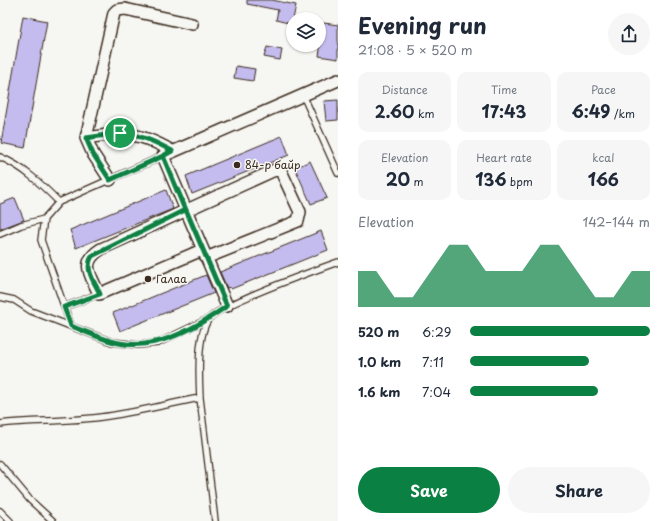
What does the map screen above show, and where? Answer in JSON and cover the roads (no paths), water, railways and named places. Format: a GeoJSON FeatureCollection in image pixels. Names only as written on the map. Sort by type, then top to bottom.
{"type":"FeatureCollection","features":[{"type":"Feature","properties":{"kind":"street"},"geometry":{"type":"LineString","coordinates":[[141,11],[143,0]]}},
{"type":"Feature","properties":{"kind":"street"},"geometry":{"type":"LineString","coordinates":[[110,180],[93,154],[86,138],[111,18],[117,10],[124,9],[141,11],[192,24]]}},
{"type":"Feature","properties":{"kind":"street"},"geometry":{"type":"LineString","coordinates":[[168,154],[338,80]]}},
{"type":"Feature","properties":{"kind":"street"},"geometry":{"type":"LineString","coordinates":[[86,138],[120,133],[138,134],[152,139],[168,154],[185,210],[227,306]]}},
{"type":"Feature","properties":{"kind":"street"},"geometry":{"type":"LineString","coordinates":[[278,170],[284,174],[300,212],[298,221],[204,254],[100,294],[88,270],[88,262],[92,256],[185,210],[278,170]]}},
{"type":"Feature","properties":{"kind":"lane"},"geometry":{"type":"LineString","coordinates":[[303,95],[338,173]]}},
{"type":"Feature","properties":{"kind":"lane"},"geometry":{"type":"LineString","coordinates":[[71,326],[41,240],[44,219],[59,202],[168,154]]}},
{"type":"Feature","properties":{"kind":"lane"},"geometry":{"type":"LineString","coordinates":[[0,157],[37,180],[59,202]]}},
{"type":"Feature","properties":{"kind":"lane"},"geometry":{"type":"LineString","coordinates":[[0,234],[21,225],[44,219]]}},
{"type":"Feature","properties":{"kind":"lane"},"geometry":{"type":"LineString","coordinates":[[0,297],[14,300],[31,311],[112,342],[138,345],[158,343],[208,319],[227,306],[338,262]]}},
{"type":"Feature","properties":{"kind":"lane"},"geometry":{"type":"LineString","coordinates":[[64,307],[100,294]]}},
{"type":"Feature","properties":{"kind":"lane"},"geometry":{"type":"LineString","coordinates":[[208,319],[204,331],[199,362],[200,398],[215,521]]}},
{"type":"Feature","properties":{"kind":"lane"},"geometry":{"type":"LineString","coordinates":[[0,424],[32,420],[66,421],[102,417],[200,398]]}},
{"type":"Feature","properties":{"kind":"lane"},"geometry":{"type":"LineString","coordinates":[[0,464],[30,500],[52,521]]}},
{"type":"Feature","properties":{"kind":"lane"},"geometry":{"type":"LineString","coordinates":[[0,512],[10,521]]}},
{"type":"Feature","properties":{"kind":"place","name":"84-р байр"},"geometry":{"type":"Point","coordinates":[237,165]}},
{"type":"Feature","properties":{"kind":"place","name":"Галаа"},"geometry":{"type":"Point","coordinates":[148,279]}}]}
